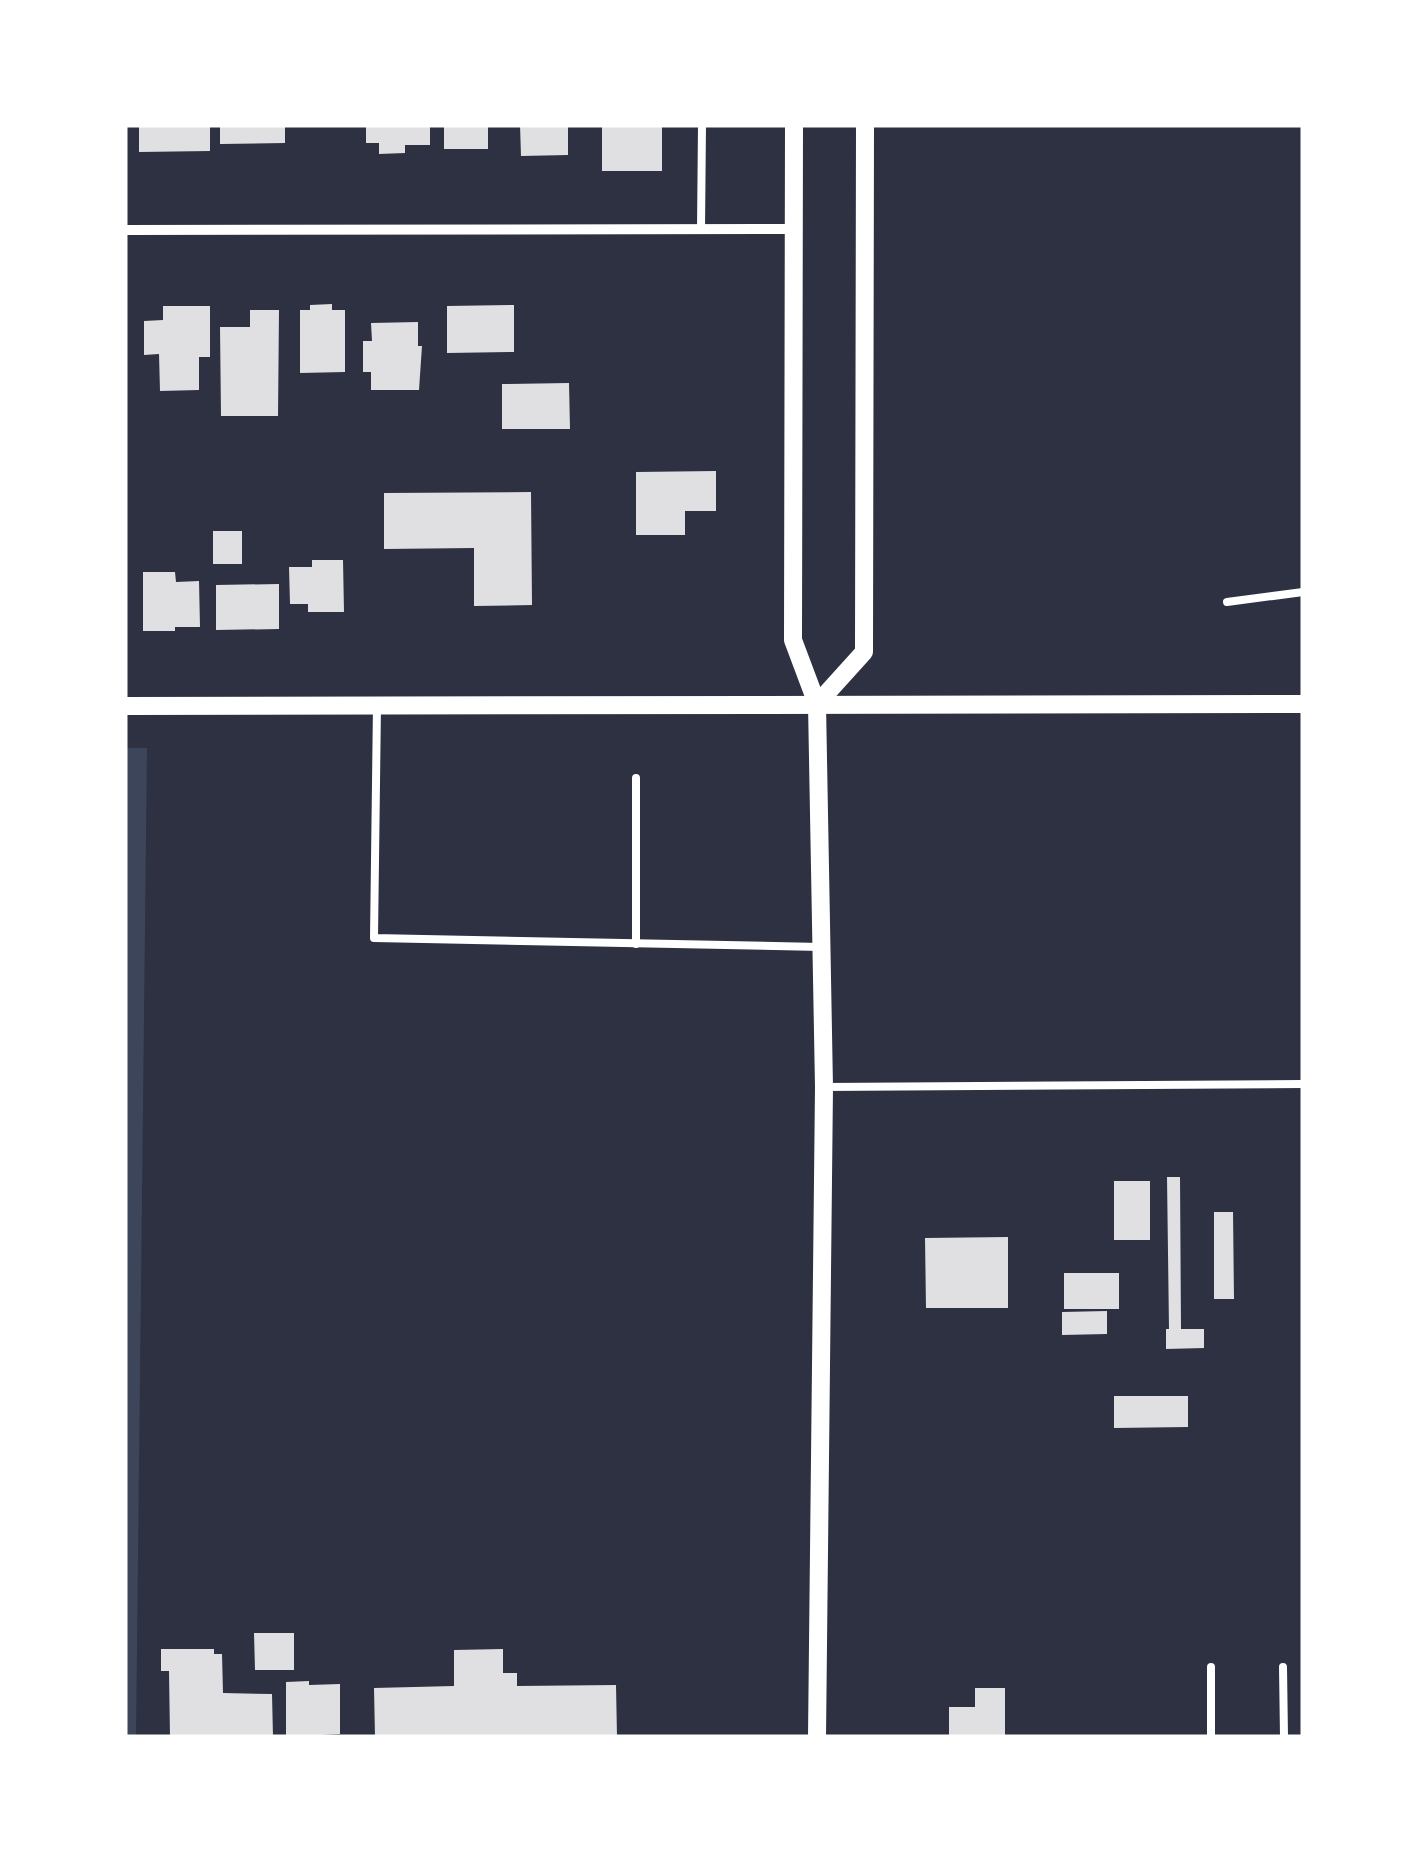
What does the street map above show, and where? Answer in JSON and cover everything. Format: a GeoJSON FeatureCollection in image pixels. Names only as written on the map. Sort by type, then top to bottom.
{"type":"FeatureCollection","features":[{"type":"Feature","properties":{"kind":"street"},"geometry":{"type":"LineString","coordinates":[[794,125],[793,640],[818,704],[824,1087],[817,1737]]}},
{"type":"Feature","properties":{"kind":"street"},"geometry":{"type":"LineString","coordinates":[[818,704],[864,652],[865,125]]}},
{"type":"Feature","properties":{"kind":"street"},"geometry":{"type":"LineString","coordinates":[[125,230],[792,228]]}},
{"type":"Feature","properties":{"kind":"street"},"geometry":{"type":"LineString","coordinates":[[125,706],[1303,704]]}},
{"type":"Feature","properties":{"kind":"lane"},"geometry":{"type":"LineString","coordinates":[[701,228],[702,125]]}},
{"type":"Feature","properties":{"kind":"lane"},"geometry":{"type":"LineString","coordinates":[[1227,602],[1303,592]]}},
{"type":"Feature","properties":{"kind":"lane"},"geometry":{"type":"LineString","coordinates":[[376,705],[374,938],[822,948]]}},
{"type":"Feature","properties":{"kind":"lane"},"geometry":{"type":"LineString","coordinates":[[636,778],[636,944]]}},
{"type":"Feature","properties":{"kind":"lane"},"geometry":{"type":"LineString","coordinates":[[824,1087],[1303,1084]]}},
{"type":"Feature","properties":{"kind":"lane"},"geometry":{"type":"LineString","coordinates":[[1210,1667],[1211,1737]]}},
{"type":"Feature","properties":{"kind":"lane"},"geometry":{"type":"LineString","coordinates":[[1283,1667],[1284,1737]]}},
{"type":"Feature","properties":{"kind":"shaded area"},"geometry":{"type":"Polygon","coordinates":[[[125,748],[147,748],[136,1737],[125,1737],[125,748]]]}},
{"type":"Feature","properties":{"kind":"building"},"geometry":{"type":"Polygon","coordinates":[[[139,125],[210,125],[210,151],[139,152],[139,125]]]}},
{"type":"Feature","properties":{"kind":"building"},"geometry":{"type":"Polygon","coordinates":[[[220,125],[285,125],[285,143],[220,144],[220,125]]]}},
{"type":"Feature","properties":{"kind":"building"},"geometry":{"type":"Polygon","coordinates":[[[366,125],[430,125],[430,145],[405,145],[405,153],[379,154],[379,143],[366,143],[366,125]]]}},
{"type":"Feature","properties":{"kind":"building"},"geometry":{"type":"Polygon","coordinates":[[[444,125],[488,125],[488,149],[444,149],[444,125]]]}},
{"type":"Feature","properties":{"kind":"building"},"geometry":{"type":"Polygon","coordinates":[[[520,125],[568,125],[568,155],[521,156],[520,125]]]}},
{"type":"Feature","properties":{"kind":"building"},"geometry":{"type":"Polygon","coordinates":[[[602,125],[662,125],[662,171],[602,171],[602,125]]]}},
{"type":"Feature","properties":{"kind":"building"},"geometry":{"type":"Polygon","coordinates":[[[332,304],[332,310],[345,310],[345,372],[300,373],[300,310],[310,310],[310,305],[332,304]]]}},
{"type":"Feature","properties":{"kind":"building"},"geometry":{"type":"Polygon","coordinates":[[[514,305],[514,352],[447,353],[447,306],[514,305]]]}},
{"type":"Feature","properties":{"kind":"building"},"geometry":{"type":"Polygon","coordinates":[[[163,306],[210,306],[210,357],[199,357],[199,390],[160,391],[159,354],[144,355],[144,321],[163,320],[163,306]]]}},
{"type":"Feature","properties":{"kind":"building"},"geometry":{"type":"Polygon","coordinates":[[[250,310],[279,310],[278,416],[221,416],[220,327],[250,327],[250,310]]]}},
{"type":"Feature","properties":{"kind":"building"},"geometry":{"type":"Polygon","coordinates":[[[418,322],[418,346],[422,346],[419,390],[371,390],[371,372],[363,372],[363,341],[372,341],[371,323],[418,322]]]}},
{"type":"Feature","properties":{"kind":"building"},"geometry":{"type":"Polygon","coordinates":[[[569,383],[570,429],[502,429],[502,384],[569,383]]]}},
{"type":"Feature","properties":{"kind":"building"},"geometry":{"type":"Polygon","coordinates":[[[716,471],[716,511],[685,511],[685,535],[636,535],[636,472],[716,471]]]}},
{"type":"Feature","properties":{"kind":"building"},"geometry":{"type":"Polygon","coordinates":[[[531,492],[532,605],[474,606],[474,548],[384,549],[384,493],[531,492]]]}},
{"type":"Feature","properties":{"kind":"building"},"geometry":{"type":"Polygon","coordinates":[[[213,531],[242,531],[242,564],[213,564],[213,531]]]}},
{"type":"Feature","properties":{"kind":"building"},"geometry":{"type":"Polygon","coordinates":[[[312,560],[343,560],[344,612],[308,612],[308,604],[290,604],[289,567],[312,567],[312,560]]]}},
{"type":"Feature","properties":{"kind":"building"},"geometry":{"type":"Polygon","coordinates":[[[143,572],[175,572],[176,582],[199,581],[200,627],[143,631],[143,572]]]}},
{"type":"Feature","properties":{"kind":"building"},"geometry":{"type":"Polygon","coordinates":[[[279,584],[279,629],[216,630],[216,585],[279,584]]]}},
{"type":"Feature","properties":{"kind":"building"},"geometry":{"type":"Polygon","coordinates":[[[1167,1177],[1180,1177],[1181,1329],[1204,1329],[1204,1348],[1166,1349],[1167,1177]]]}},
{"type":"Feature","properties":{"kind":"building"},"geometry":{"type":"Polygon","coordinates":[[[1114,1181],[1150,1181],[1150,1240],[1114,1240],[1114,1181]]]}},
{"type":"Feature","properties":{"kind":"building"},"geometry":{"type":"Polygon","coordinates":[[[1214,1212],[1233,1212],[1234,1299],[1214,1299],[1214,1212]]]}},
{"type":"Feature","properties":{"kind":"building"},"geometry":{"type":"Polygon","coordinates":[[[1008,1237],[1008,1308],[926,1308],[925,1238],[1008,1237]]]}},
{"type":"Feature","properties":{"kind":"building"},"geometry":{"type":"Polygon","coordinates":[[[1064,1273],[1119,1273],[1119,1309],[1064,1309],[1064,1273]]]}},
{"type":"Feature","properties":{"kind":"building"},"geometry":{"type":"Polygon","coordinates":[[[1107,1311],[1107,1334],[1062,1335],[1062,1312],[1107,1311]]]}},
{"type":"Feature","properties":{"kind":"building"},"geometry":{"type":"Polygon","coordinates":[[[1114,1396],[1188,1396],[1188,1427],[1114,1428],[1114,1396]]]}},
{"type":"Feature","properties":{"kind":"building"},"geometry":{"type":"Polygon","coordinates":[[[254,1633],[294,1633],[294,1670],[255,1670],[254,1633]]]}},
{"type":"Feature","properties":{"kind":"building"},"geometry":{"type":"Polygon","coordinates":[[[161,1649],[214,1649],[214,1654],[222,1654],[223,1693],[272,1694],[273,1737],[170,1737],[169,1671],[161,1671],[161,1649]]]}},
{"type":"Feature","properties":{"kind":"building"},"geometry":{"type":"Polygon","coordinates":[[[503,1649],[503,1673],[517,1673],[517,1686],[616,1685],[617,1737],[375,1737],[374,1688],[454,1686],[454,1650],[503,1649]]]}},
{"type":"Feature","properties":{"kind":"building"},"geometry":{"type":"Polygon","coordinates":[[[309,1681],[309,1685],[340,1684],[340,1734],[286,1737],[286,1682],[309,1681]]]}},
{"type":"Feature","properties":{"kind":"building"},"geometry":{"type":"Polygon","coordinates":[[[975,1688],[1005,1688],[1005,1737],[949,1737],[949,1707],[975,1707],[975,1688]]]}}]}
